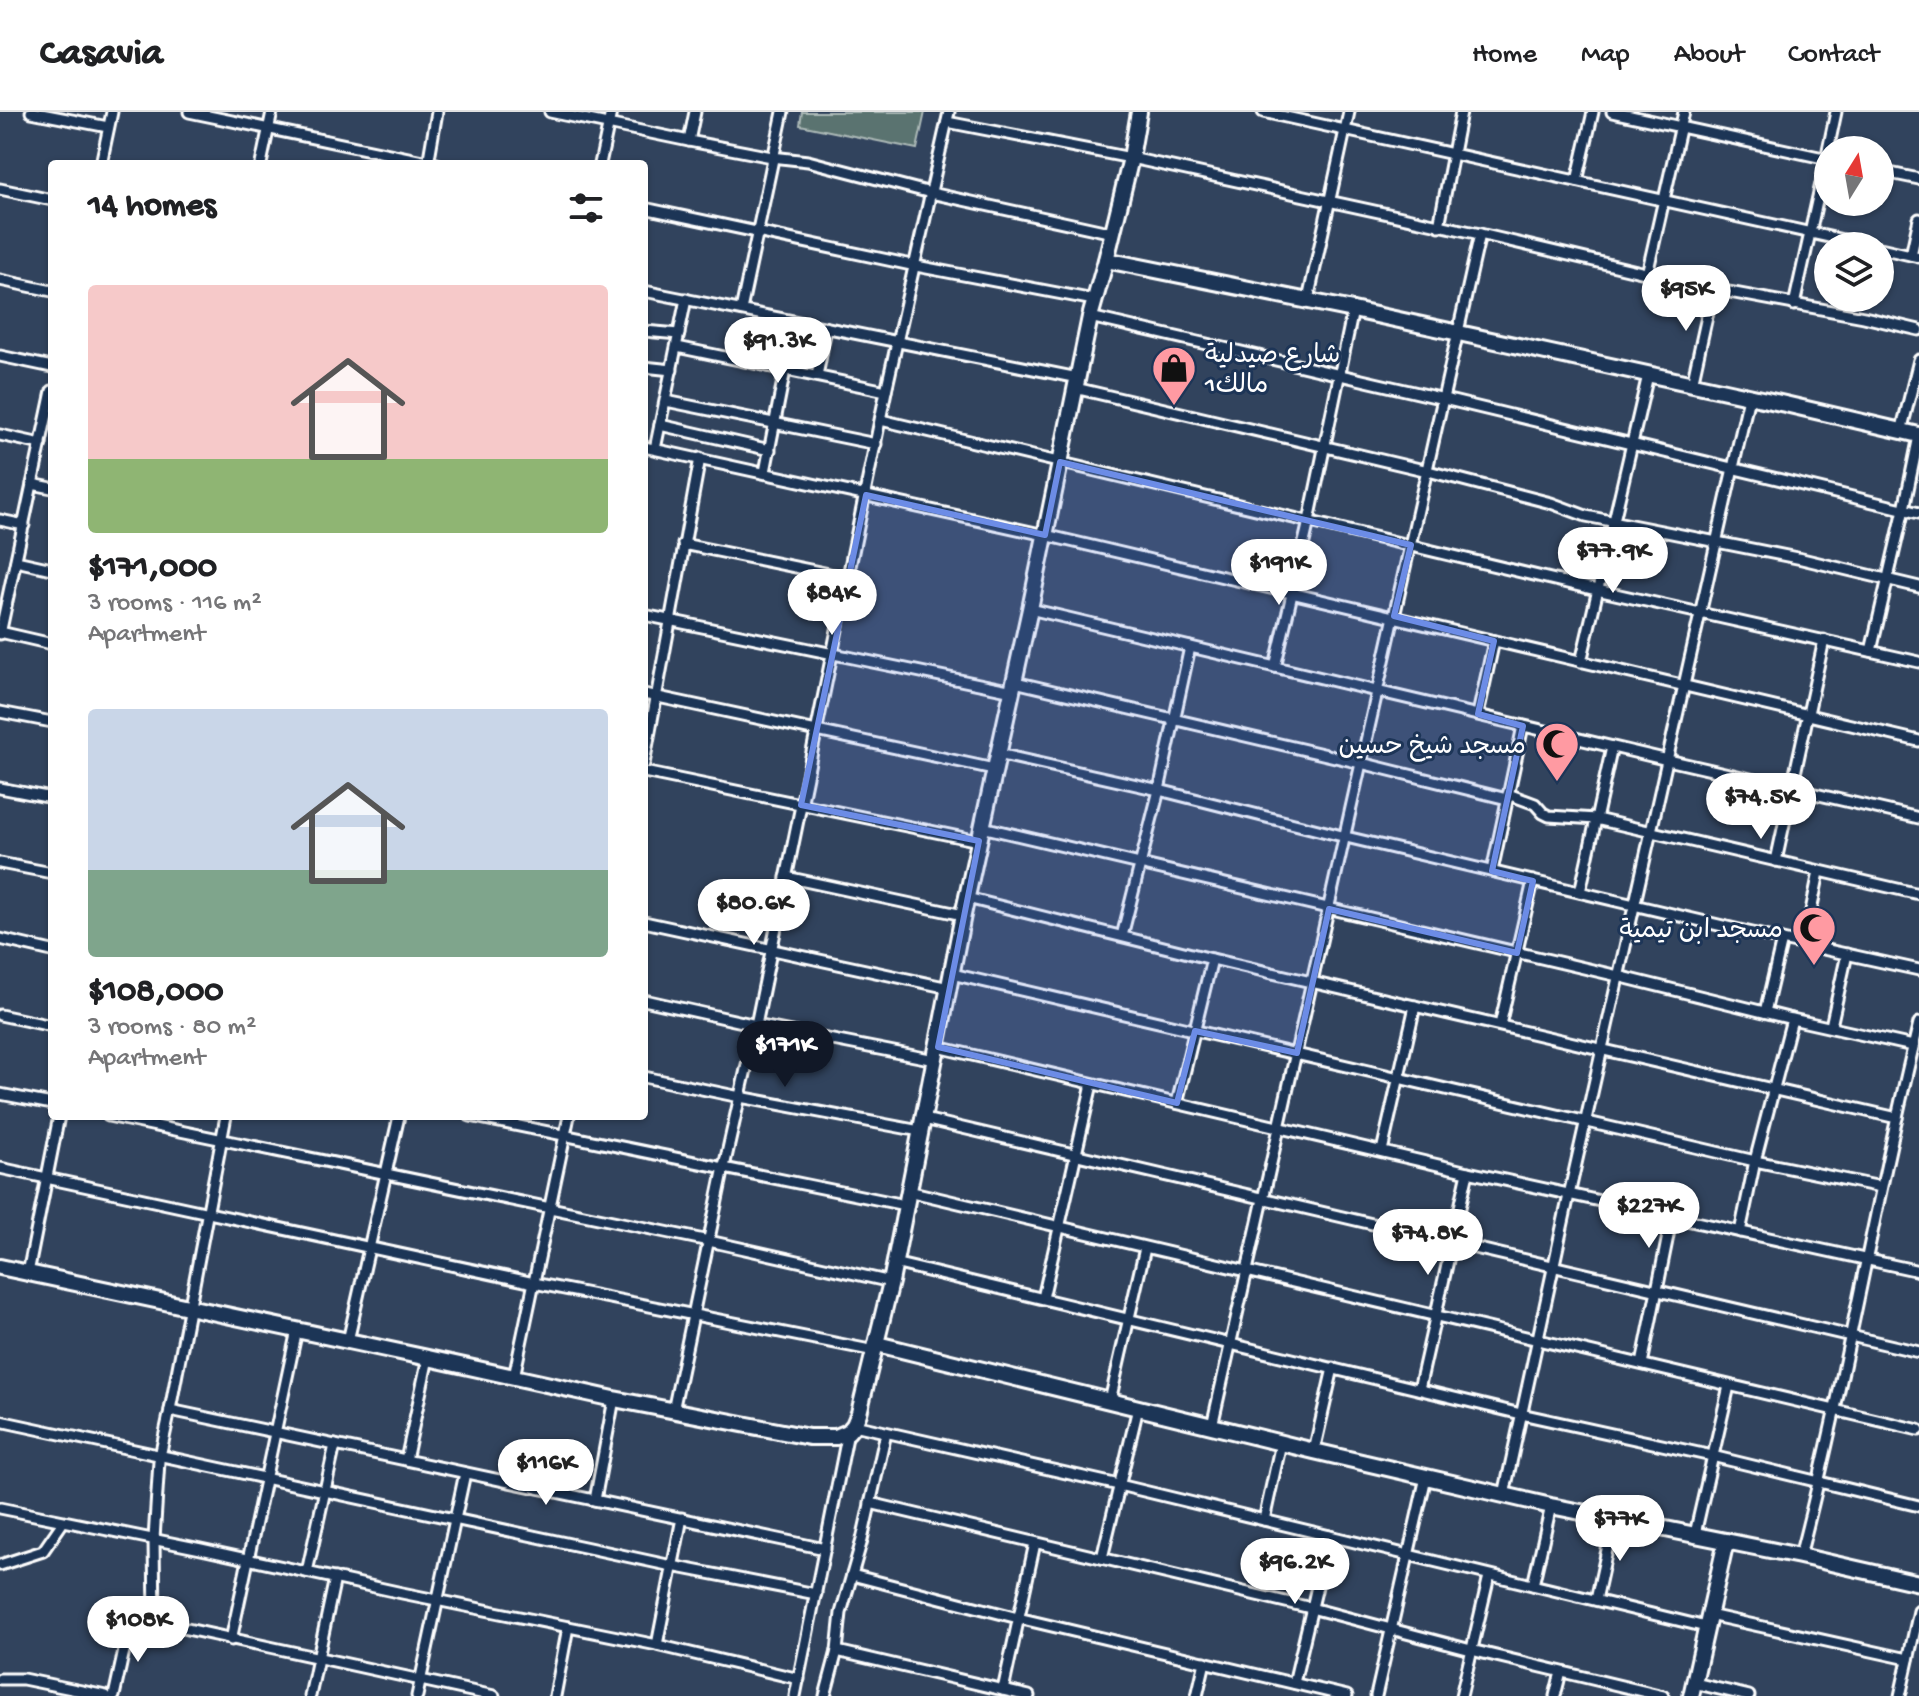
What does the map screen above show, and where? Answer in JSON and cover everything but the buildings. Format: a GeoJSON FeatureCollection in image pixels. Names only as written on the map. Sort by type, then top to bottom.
{"type":"FeatureCollection","features":[{"type":"Feature","properties":{"kind":"main road"},"geometry":{"type":"LineString","coordinates":[[0,1267],[614,1399],[809,1437],[836,1437],[851,1428],[876,1348],[891,1282],[980,834],[1014,686],[1090,317],[1131,158],[1139,112]]}},
{"type":"Feature","properties":{"kind":"main road"},"geometry":{"type":"LineString","coordinates":[[1106,260],[1308,300],[1820,411],[1919,436]]}},
{"type":"Feature","properties":{"kind":"main road"},"geometry":{"type":"LineString","coordinates":[[876,1348],[1551,1506],[1919,1583]]}},
{"type":"Feature","properties":{"kind":"main road"},"geometry":{"type":"LineString","coordinates":[[1692,1690],[1726,1541]]}},
{"type":"Feature","properties":{"kind":"street"},"geometry":{"type":"LineString","coordinates":[[31,112],[108,127]]}},
{"type":"Feature","properties":{"kind":"street"},"geometry":{"type":"LineString","coordinates":[[102,160],[112,112]]}},
{"type":"Feature","properties":{"kind":"street"},"geometry":{"type":"LineString","coordinates":[[189,112],[417,160]]}},
{"type":"Feature","properties":{"kind":"street"},"geometry":{"type":"LineString","coordinates":[[262,160],[272,112]]}},
{"type":"Feature","properties":{"kind":"street"},"geometry":{"type":"LineString","coordinates":[[431,160],[437,112]]}},
{"type":"Feature","properties":{"kind":"street"},"geometry":{"type":"LineString","coordinates":[[550,112],[772,157],[808,161],[931,193],[1113,233]]}},
{"type":"Feature","properties":{"kind":"street"},"geometry":{"type":"LineString","coordinates":[[601,160],[611,112]]}},
{"type":"Feature","properties":{"kind":"street"},"geometry":{"type":"LineString","coordinates":[[689,141],[695,112]]}},
{"type":"Feature","properties":{"kind":"street"},"geometry":{"type":"LineString","coordinates":[[741,310],[783,112]]}},
{"type":"Feature","properties":{"kind":"street"},"geometry":{"type":"LineString","coordinates":[[1263,112],[1814,234]]}},
{"type":"Feature","properties":{"kind":"street"},"geometry":{"type":"LineString","coordinates":[[1308,300],[1349,112]]}},
{"type":"Feature","properties":{"kind":"street"},"geometry":{"type":"LineString","coordinates":[[1439,226],[1461,112]]}},
{"type":"Feature","properties":{"kind":"street"},"geometry":{"type":"LineString","coordinates":[[1577,181],[1593,112]]}},
{"type":"Feature","properties":{"kind":"street"},"geometry":{"type":"LineString","coordinates":[[1612,112],[1814,152]]}},
{"type":"Feature","properties":{"kind":"street"},"geometry":{"type":"LineString","coordinates":[[1647,274],[1684,112]]}},
{"type":"Feature","properties":{"kind":"street"},"geometry":{"type":"LineString","coordinates":[[1832,136],[1836,112]]}},
{"type":"Feature","properties":{"kind":"street"},"geometry":{"type":"LineString","coordinates":[[673,1411],[886,391],[948,117],[1480,234],[1713,289],[1919,330]]}},
{"type":"Feature","properties":{"kind":"street"},"geometry":{"type":"LineString","coordinates":[[1894,174],[1919,179]]}},
{"type":"Feature","properties":{"kind":"street"},"geometry":{"type":"LineString","coordinates":[[0,189],[48,199]]}},
{"type":"Feature","properties":{"kind":"street"},"geometry":{"type":"LineString","coordinates":[[648,209],[1094,300]]}},
{"type":"Feature","properties":{"kind":"street"},"geometry":{"type":"LineString","coordinates":[[1794,305],[1815,216]]}},
{"type":"Feature","properties":{"kind":"street"},"geometry":{"type":"LineString","coordinates":[[1894,251],[1915,256],[1919,219]]}},
{"type":"Feature","properties":{"kind":"street"},"geometry":{"type":"LineString","coordinates":[[1212,1426],[1480,234]]}},
{"type":"Feature","properties":{"kind":"street"},"geometry":{"type":"LineString","coordinates":[[0,280],[48,290]]}},
{"type":"Feature","properties":{"kind":"street"},"geometry":{"type":"LineString","coordinates":[[1692,384],[1713,289]]}},
{"type":"Feature","properties":{"kind":"street"},"geometry":{"type":"LineString","coordinates":[[648,292],[898,341],[1428,471],[1551,503],[1586,516],[1716,541],[1919,587]]}},
{"type":"Feature","properties":{"kind":"street"},"geometry":{"type":"LineString","coordinates":[[686,299],[666,401],[660,425],[649,448],[1045,535],[1919,741]]}},
{"type":"Feature","properties":{"kind":"street"},"geometry":{"type":"LineString","coordinates":[[1275,667],[1353,310]]}},
{"type":"Feature","properties":{"kind":"street"},"geometry":{"type":"LineString","coordinates":[[1090,317],[1919,513]]}},
{"type":"Feature","properties":{"kind":"street"},"geometry":{"type":"LineString","coordinates":[[817,376],[826,328]]}},
{"type":"Feature","properties":{"kind":"street"},"geometry":{"type":"LineString","coordinates":[[648,331],[679,334]]}},
{"type":"Feature","properties":{"kind":"street"},"geometry":{"type":"LineString","coordinates":[[677,347],[886,391]]}},
{"type":"Feature","properties":{"kind":"street"},"geometry":{"type":"LineString","coordinates":[[0,356],[48,366]]}},
{"type":"Feature","properties":{"kind":"street"},"geometry":{"type":"LineString","coordinates":[[1901,432],[1919,360]]}},
{"type":"Feature","properties":{"kind":"street"},"geometry":{"type":"LineString","coordinates":[[648,367],[672,370]]}},
{"type":"Feature","properties":{"kind":"street"},"geometry":{"type":"LineString","coordinates":[[765,472],[785,370]]}},
{"type":"Feature","properties":{"kind":"street"},"geometry":{"type":"LineString","coordinates":[[1581,662],[1648,375]]}},
{"type":"Feature","properties":{"kind":"street"},"geometry":{"type":"LineString","coordinates":[[1504,1495],[1601,1049],[1749,397]]}},
{"type":"Feature","properties":{"kind":"street"},"geometry":{"type":"LineString","coordinates":[[666,401],[876,444]]}},
{"type":"Feature","properties":{"kind":"street"},"geometry":{"type":"LineString","coordinates":[[48,418],[3,606],[0,633],[48,643]]}},
{"type":"Feature","properties":{"kind":"street"},"geometry":{"type":"LineString","coordinates":[[881,420],[1597,590],[1919,662]]}},
{"type":"Feature","properties":{"kind":"street"},"geometry":{"type":"LineString","coordinates":[[660,425],[770,450]]}},
{"type":"Feature","properties":{"kind":"street"},"geometry":{"type":"LineString","coordinates":[[0,435],[41,444]]}},
{"type":"Feature","properties":{"kind":"street"},"geometry":{"type":"LineString","coordinates":[[1871,651],[1919,436]]}},
{"type":"Feature","properties":{"kind":"street"},"geometry":{"type":"LineString","coordinates":[[648,743],[700,458]]}},
{"type":"Feature","properties":{"kind":"street"},"geometry":{"type":"LineString","coordinates":[[32,484],[48,487]]}},
{"type":"Feature","properties":{"kind":"street"},"geometry":{"type":"LineString","coordinates":[[0,520],[24,525]]}},
{"type":"Feature","properties":{"kind":"street"},"geometry":{"type":"LineString","coordinates":[[683,544],[849,578]]}},
{"type":"Feature","properties":{"kind":"street"},"geometry":{"type":"LineString","coordinates":[[16,561],[48,568]]}},
{"type":"Feature","properties":{"kind":"street"},"geometry":{"type":"LineString","coordinates":[[1030,609],[1919,818]]}},
{"type":"Feature","properties":{"kind":"street"},"geometry":{"type":"LineString","coordinates":[[648,616],[1173,719],[1508,796],[1535,804],[1546,815],[1596,819],[1919,894]]}},
{"type":"Feature","properties":{"kind":"street"},"geometry":{"type":"LineString","coordinates":[[1776,861],[1824,640]]}},
{"type":"Feature","properties":{"kind":"street"},"geometry":{"type":"LineString","coordinates":[[1478,714],[1494,641]]}},
{"type":"Feature","properties":{"kind":"street"},"geometry":{"type":"LineString","coordinates":[[1122,936],[1159,790],[1190,647]]}},
{"type":"Feature","properties":{"kind":"street"},"geometry":{"type":"LineString","coordinates":[[648,695],[817,730],[1159,790],[1346,837],[1919,970]]}},
{"type":"Feature","properties":{"kind":"street"},"geometry":{"type":"LineString","coordinates":[[0,712],[48,721]]}},
{"type":"Feature","properties":{"kind":"street"},"geometry":{"type":"LineString","coordinates":[[1492,871],[1523,726]]}},
{"type":"Feature","properties":{"kind":"street"},"geometry":{"type":"LineString","coordinates":[[1580,892],[1612,747]]}},
{"type":"Feature","properties":{"kind":"street"},"geometry":{"type":"LineString","coordinates":[[648,773],[801,805],[1141,864],[1913,1046]]}},
{"type":"Feature","properties":{"kind":"street"},"geometry":{"type":"LineString","coordinates":[[0,788],[48,797]]}},
{"type":"Feature","properties":{"kind":"street"},"geometry":{"type":"LineString","coordinates":[[0,863],[48,872]]}},
{"type":"Feature","properties":{"kind":"street"},"geometry":{"type":"LineString","coordinates":[[1804,945],[1819,872]]}},
{"type":"Feature","properties":{"kind":"street"},"geometry":{"type":"LineString","coordinates":[[786,877],[963,915]]}},
{"type":"Feature","properties":{"kind":"street"},"geometry":{"type":"LineString","coordinates":[[1500,1025],[1533,881]]}},
{"type":"Feature","properties":{"kind":"street"},"geometry":{"type":"LineString","coordinates":[[967,898],[1212,959],[1897,1118]]}},
{"type":"Feature","properties":{"kind":"street"},"geometry":{"type":"LineString","coordinates":[[648,923],[771,950],[950,981],[1195,1031],[1755,1161],[1881,1187]]}},
{"type":"Feature","properties":{"kind":"street"},"geometry":{"type":"LineString","coordinates":[[0,939],[48,950]]}},
{"type":"Feature","properties":{"kind":"street"},"geometry":{"type":"LineString","coordinates":[[1765,1012],[1782,940]]}},
{"type":"Feature","properties":{"kind":"street"},"geometry":{"type":"LineString","coordinates":[[1831,1026],[1847,954]]}},
{"type":"Feature","properties":{"kind":"street"},"geometry":{"type":"LineString","coordinates":[[1177,1103],[1212,959]]}},
{"type":"Feature","properties":{"kind":"street"},"geometry":{"type":"LineString","coordinates":[[648,1001],[756,1025],[936,1053],[1092,1084],[1569,1195],[1919,1271]]}},
{"type":"Feature","properties":{"kind":"street"},"geometry":{"type":"LineString","coordinates":[[1382,1151],[1415,1006]]}},
{"type":"Feature","properties":{"kind":"street"},"geometry":{"type":"LineString","coordinates":[[0,1015],[48,1025]]}},
{"type":"Feature","properties":{"kind":"street"},"geometry":{"type":"LineString","coordinates":[[1740,1232],[1792,1019]]}},
{"type":"Feature","properties":{"kind":"street"},"geometry":{"type":"LineString","coordinates":[[1800,1556],[1852,1336],[1881,1187],[1919,1023]]}},
{"type":"Feature","properties":{"kind":"street"},"geometry":{"type":"LineString","coordinates":[[648,1078],[740,1097],[922,1125],[1075,1154],[1919,1352]]}},
{"type":"Feature","properties":{"kind":"street"},"geometry":{"type":"LineString","coordinates":[[1043,1298],[1092,1084]]}},
{"type":"Feature","properties":{"kind":"street"},"geometry":{"type":"LineString","coordinates":[[0,1094],[48,1103]]}},
{"type":"Feature","properties":{"kind":"street"},"geometry":{"type":"LineString","coordinates":[[28,1273],[58,1120]]}},
{"type":"Feature","properties":{"kind":"street"},"geometry":{"type":"LineString","coordinates":[[127,1120],[891,1282]]}},
{"type":"Feature","properties":{"kind":"street"},"geometry":{"type":"LineString","coordinates":[[155,1622],[154,1539],[160,1456],[225,1120]]}},
{"type":"Feature","properties":{"kind":"street"},"geometry":{"type":"LineString","coordinates":[[348,1341],[398,1120]]}},
{"type":"Feature","properties":{"kind":"street"},"geometry":{"type":"LineString","coordinates":[[489,1120],[724,1167],[1059,1227],[1919,1430]]}},
{"type":"Feature","properties":{"kind":"street"},"geometry":{"type":"LineString","coordinates":[[514,1377],[568,1120]]}},
{"type":"Feature","properties":{"kind":"street"},"geometry":{"type":"LineString","coordinates":[[0,1168],[534,1283],[876,1348]]}},
{"type":"Feature","properties":{"kind":"street"},"geometry":{"type":"LineString","coordinates":[[1419,1389],[1468,1172]]}},
{"type":"Feature","properties":{"kind":"street"},"geometry":{"type":"LineString","coordinates":[[1642,1364],[1672,1216]]}},
{"type":"Feature","properties":{"kind":"street"},"geometry":{"type":"LineString","coordinates":[[1110,1401],[1145,1248]]}},
{"type":"Feature","properties":{"kind":"street"},"geometry":{"type":"LineString","coordinates":[[894,1263],[1919,1506]]}},
{"type":"Feature","properties":{"kind":"street"},"geometry":{"type":"LineString","coordinates":[[231,1640],[297,1330]]}},
{"type":"Feature","properties":{"kind":"street"},"geometry":{"type":"LineString","coordinates":[[406,1460],[428,1358]]}},
{"type":"Feature","properties":{"kind":"street"},"geometry":{"type":"LineString","coordinates":[[1314,1451],[1333,1368]]}},
{"type":"Feature","properties":{"kind":"street"},"geometry":{"type":"LineString","coordinates":[[1695,1534],[1729,1386]]}},
{"type":"Feature","properties":{"kind":"street"},"geometry":{"type":"LineString","coordinates":[[595,1500],[614,1399]]}},
{"type":"Feature","properties":{"kind":"street"},"geometry":{"type":"LineString","coordinates":[[1102,1558],[1138,1408]]}},
{"type":"Feature","properties":{"kind":"street"},"geometry":{"type":"LineString","coordinates":[[170,1410],[825,1549]]}},
{"type":"Feature","properties":{"kind":"street"},"geometry":{"type":"LineString","coordinates":[[0,1421],[672,1566],[816,1594]]}},
{"type":"Feature","properties":{"kind":"street"},"geometry":{"type":"LineString","coordinates":[[795,1696],[851,1428],[1119,1485],[1596,1600],[1908,1659]]}},
{"type":"Feature","properties":{"kind":"street"},"geometry":{"type":"LineString","coordinates":[[825,1696],[837,1651],[841,1613],[886,1433]]}},
{"type":"Feature","properties":{"kind":"street"},"geometry":{"type":"LineString","coordinates":[[1264,1520],[1281,1443]]}},
{"type":"Feature","properties":{"kind":"street"},"geometry":{"type":"LineString","coordinates":[[307,1572],[335,1445]]}},
{"type":"Feature","properties":{"kind":"street"},"geometry":{"type":"LineString","coordinates":[[417,1696],[465,1473]]}},
{"type":"Feature","properties":{"kind":"street"},"geometry":{"type":"LineString","coordinates":[[1376,1696],[1426,1477]]}},
{"type":"Feature","properties":{"kind":"street"},"geometry":{"type":"LineString","coordinates":[[870,1503],[1663,1696]]}},
{"type":"Feature","properties":{"kind":"street"},"geometry":{"type":"LineString","coordinates":[[1533,1585],[1551,1506]]}},
{"type":"Feature","properties":{"kind":"street"},"geometry":{"type":"LineString","coordinates":[[0,1508],[657,1645],[799,1679]]}},
{"type":"Feature","properties":{"kind":"street"},"geometry":{"type":"LineString","coordinates":[[657,1645],[682,1518]]}},
{"type":"Feature","properties":{"kind":"street"},"geometry":{"type":"LineString","coordinates":[[1596,1600],[1614,1518]]}},
{"type":"Feature","properties":{"kind":"street"},"geometry":{"type":"LineString","coordinates":[[0,1565],[43,1551],[63,1522]]}},
{"type":"Feature","properties":{"kind":"street"},"geometry":{"type":"LineString","coordinates":[[1294,1683],[1329,1536]]}},
{"type":"Feature","properties":{"kind":"street"},"geometry":{"type":"LineString","coordinates":[[1003,1690],[1035,1543]]}},
{"type":"Feature","properties":{"kind":"street"},"geometry":{"type":"LineString","coordinates":[[852,1575],[1347,1696]]}},
{"type":"Feature","properties":{"kind":"street"},"geometry":{"type":"LineString","coordinates":[[1461,1696],[1489,1576]]}},
{"type":"Feature","properties":{"kind":"street"},"geometry":{"type":"LineString","coordinates":[[310,1696],[335,1578]]}},
{"type":"Feature","properties":{"kind":"street"},"geometry":{"type":"LineString","coordinates":[[1900,1696],[1919,1611]]}},
{"type":"Feature","properties":{"kind":"street"},"geometry":{"type":"LineString","coordinates":[[114,1696],[129,1628],[139,1620],[494,1696]]}},
{"type":"Feature","properties":{"kind":"street"},"geometry":{"type":"LineString","coordinates":[[555,1696],[568,1627]]}},
{"type":"Feature","properties":{"kind":"street"},"geometry":{"type":"LineString","coordinates":[[837,1651],[1029,1696]]}},
{"type":"Feature","properties":{"kind":"street"},"geometry":{"type":"LineString","coordinates":[[1197,1696],[1205,1662]]}},
{"type":"Feature","properties":{"kind":"street"},"geometry":{"type":"LineString","coordinates":[[1555,1696],[1561,1672]]}},
{"type":"Feature","properties":{"kind":"street"},"geometry":{"type":"LineString","coordinates":[[0,1679],[23,1679],[106,1696]]}},
{"type":"Feature","properties":{"kind":"street"},"geometry":{"type":"LineString","coordinates":[[1692,1690],[1749,1696]]}},
{"type":"Feature","properties":{"kind":"highlighted area"},"geometry":{"type":"Polygon","coordinates":[[[1060,462],[1411,545],[1394,616],[1494,641],[1478,714],[1523,726],[1492,871],[1533,881],[1517,953],[1329,909],[1297,1053],[1195,1031],[1177,1103],[938,1047],[979,841],[801,805],[866,495],[1045,535],[1060,462]]]}},
{"type":"Feature","properties":{"kind":"green space"},"geometry":{"type":"Polygon","coordinates":[[[802,112],[925,112],[917,149],[800,125],[802,112]]]}},
{"type":"Feature","properties":{"kind":"place","name":"شارع صيدلية مالك1"},"geometry":{"type":"Point","coordinates":[1174,407]}},
{"type":"Feature","properties":{"kind":"place","name":"مسجد شيخ حسين"},"geometry":{"type":"Point","coordinates":[1557,783]}},
{"type":"Feature","properties":{"kind":"place","name":"مسجد ابن تيمية"},"geometry":{"type":"Point","coordinates":[1814,967]}}]}
